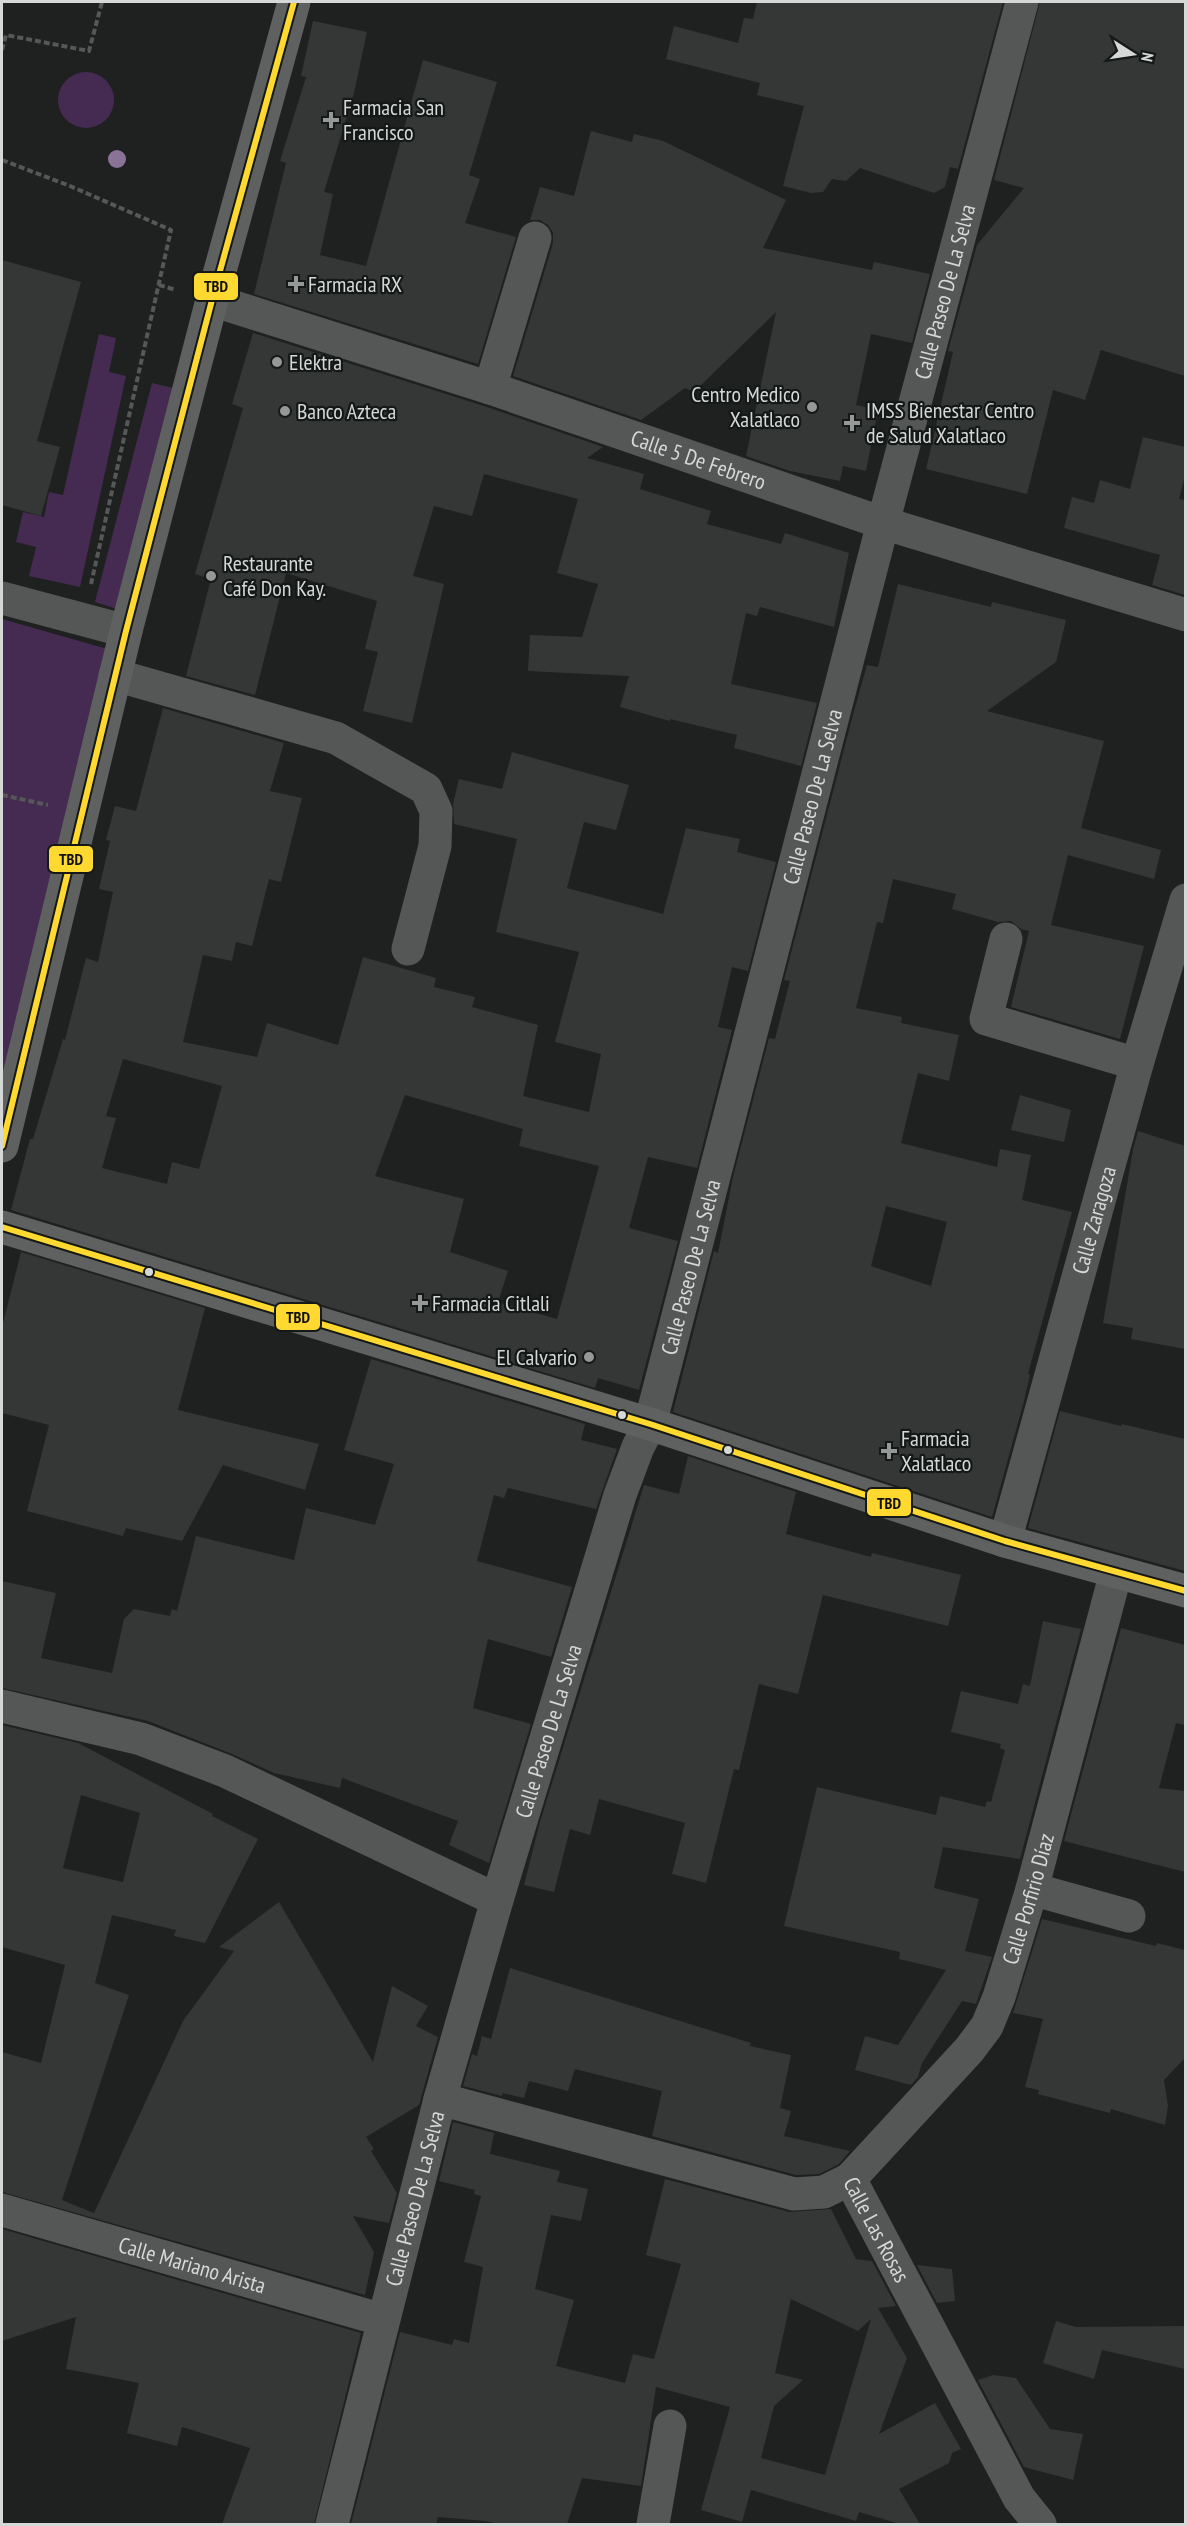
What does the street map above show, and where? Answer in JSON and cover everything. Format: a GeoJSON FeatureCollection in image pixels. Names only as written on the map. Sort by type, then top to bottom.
{"type":"FeatureCollection","features":[{"type":"Feature","properties":{"kind":"main road"},"geometry":{"type":"LineString","coordinates":[[2,1146],[126,631],[212,300],[294,2]]}},
{"type":"Feature","properties":{"kind":"main road"},"geometry":{"type":"LineString","coordinates":[[2,1227],[650,1424],[1005,1541],[1185,1591]]}},
{"type":"Feature","properties":{"kind":"street","name":"Calle Paseo De La Selva"},"geometry":{"type":"LineString","coordinates":[[332,2524],[440,2099],[497,1900],[620,1495],[638,1447],[650,1424],[883,523],[1022,2]]}},
{"type":"Feature","properties":{"kind":"street"},"geometry":{"type":"LineString","coordinates":[[490,388],[535,238]]}},
{"type":"Feature","properties":{"kind":"street","name":"Calle 5 De Febrero"},"geometry":{"type":"LineString","coordinates":[[212,300],[490,388],[883,523],[1185,615]]}},
{"type":"Feature","properties":{"kind":"street"},"geometry":{"type":"LineString","coordinates":[[2,598],[126,631]]}},
{"type":"Feature","properties":{"kind":"street"},"geometry":{"type":"LineString","coordinates":[[115,675],[336,738],[426,789],[436,811],[435,846],[408,949]]}},
{"type":"Feature","properties":{"kind":"street","name":"Calle Zaragoza"},"geometry":{"type":"LineString","coordinates":[[1005,1541],[1137,1064],[1185,900]]}},
{"type":"Feature","properties":{"kind":"street"},"geometry":{"type":"LineString","coordinates":[[1006,939],[986,1019],[1137,1064]]}},
{"type":"Feature","properties":{"kind":"street","name":"Calle Porfirio Díaz"},"geometry":{"type":"LineString","coordinates":[[850,2179],[969,2050],[987,2026],[999,1997],[1032,1888],[1116,1572]]}},
{"type":"Feature","properties":{"kind":"street"},"geometry":{"type":"LineString","coordinates":[[2,1706],[141,1739],[225,1771],[497,1900]]}},
{"type":"Feature","properties":{"kind":"street"},"geometry":{"type":"LineString","coordinates":[[1032,1888],[1129,1916]]}},
{"type":"Feature","properties":{"kind":"street","name":"Calle Las Rosas"},"geometry":{"type":"LineString","coordinates":[[440,2099],[794,2194],[824,2192],[850,2179],[1019,2498],[1040,2524]]}},
{"type":"Feature","properties":{"kind":"street","name":"Calle Mariano Arista"},"geometry":{"type":"LineString","coordinates":[[2,2210],[383,2320]]}},
{"type":"Feature","properties":{"kind":"street"},"geometry":{"type":"LineString","coordinates":[[653,2524],[670,2426]]}},
{"type":"Feature","properties":{"kind":"path"},"geometry":{"type":"LineString","coordinates":[[2,50],[6,35],[89,51],[102,2]]}},
{"type":"Feature","properties":{"kind":"path"},"geometry":{"type":"LineString","coordinates":[[2,160],[70,186],[171,230],[83,620]]}},
{"type":"Feature","properties":{"kind":"path"},"geometry":{"type":"LineString","coordinates":[[2,795],[82,813]]}},
{"type":"Feature","properties":{"kind":"shaded area"},"geometry":{"type":"Polygon","coordinates":[[[86,72],[97,74],[106,80],[112,89],[114,100],[112,111],[106,120],[97,126],[86,128],[75,126],[66,120],[60,111],[58,100],[60,89],[66,80],[75,74],[86,72]]]}},
{"type":"Feature","properties":{"kind":"shaded area"},"geometry":{"type":"Polygon","coordinates":[[[99,334],[116,338],[109,372],[126,376],[80,587],[29,576],[36,547],[16,542],[23,512],[44,517],[49,492],[63,495],[99,334]]]}},
{"type":"Feature","properties":{"kind":"shaded area"},"geometry":{"type":"Polygon","coordinates":[[[152,383],[173,388],[117,609],[95,602],[152,383]]]}},
{"type":"Feature","properties":{"kind":"shaded area"},"geometry":{"type":"Polygon","coordinates":[[[2,619],[111,650],[2,1091],[2,619]]]}},
{"type":"Feature","properties":{"kind":"building"},"geometry":{"type":"Polygon","coordinates":[[[757,2],[1003,2],[958,169],[950,167],[945,187],[934,193],[860,168],[846,181],[832,179],[823,192],[811,193],[783,186],[804,106],[757,95],[760,83],[666,59],[674,26],[738,43],[744,18],[753,19],[757,2]]]}},
{"type":"Feature","properties":{"kind":"building"},"geometry":{"type":"Polygon","coordinates":[[[1040,2],[1185,2],[1185,376],[1101,350],[1085,400],[1053,390],[1027,494],[926,469],[953,352],[948,351],[977,245],[1024,188],[994,180],[1040,2]]]}},
{"type":"Feature","properties":{"kind":"building"},"geometry":{"type":"Polygon","coordinates":[[[313,21],[367,32],[354,93],[324,192],[333,194],[320,255],[366,266],[423,60],[497,82],[469,175],[480,179],[465,223],[516,237],[478,364],[254,294],[286,163],[280,161],[306,77],[301,76],[313,21]]]}},
{"type":"Feature","properties":{"kind":"building"},"geometry":{"type":"Polygon","coordinates":[[[591,131],[632,142],[634,134],[663,141],[786,200],[763,248],[872,270],[874,262],[930,274],[912,343],[871,334],[856,405],[878,410],[866,471],[843,466],[840,481],[790,471],[746,456],[776,312],[694,392],[685,388],[641,420],[513,376],[553,243],[553,233],[548,225],[540,220],[530,220],[540,187],[574,196],[591,131]]]}},
{"type":"Feature","properties":{"kind":"building"},"geometry":{"type":"Polygon","coordinates":[[[2,260],[81,282],[37,441],[60,447],[41,516],[2,505],[2,260]]]}},
{"type":"Feature","properties":{"kind":"building"},"geometry":{"type":"Polygon","coordinates":[[[253,333],[484,406],[603,447],[587,458],[644,474],[640,489],[711,511],[707,524],[781,544],[785,533],[849,553],[834,627],[760,607],[757,616],[746,613],[731,684],[817,703],[801,766],[734,748],[737,735],[670,719],[670,721],[620,707],[629,676],[528,671],[530,635],[582,637],[598,584],[557,573],[578,499],[484,474],[472,516],[434,506],[413,576],[444,584],[412,723],[363,711],[378,652],[365,649],[377,601],[286,573],[255,695],[186,676],[211,579],[195,574],[243,408],[232,404],[253,333]]]}},
{"type":"Feature","properties":{"kind":"building"},"geometry":{"type":"Polygon","coordinates":[[[1143,437],[1185,447],[1185,476],[1179,499],[1185,500],[1185,595],[1152,585],[1160,555],[1064,528],[1072,497],[1094,503],[1100,480],[1130,489],[1143,437]]]}},
{"type":"Feature","properties":{"kind":"building"},"geometry":{"type":"Polygon","coordinates":[[[898,584],[991,607],[992,602],[1066,620],[1056,662],[987,711],[1104,741],[1081,828],[1161,850],[1154,879],[1068,855],[1051,925],[1144,946],[1120,1039],[1011,1007],[1029,931],[1021,929],[1011,921],[998,922],[952,909],[956,894],[893,879],[883,923],[877,922],[856,1008],[902,1017],[901,1023],[959,1035],[949,1081],[918,1073],[901,1143],[997,1167],[1000,1149],[1031,1155],[1022,1200],[1072,1212],[992,1517],[673,1412],[714,1251],[718,1253],[733,1177],[769,1038],[775,1039],[790,981],[784,980],[854,711],[867,665],[878,667],[898,584]],[[886,1206],[871,1266],[931,1286],[947,1222],[886,1206]]]}},
{"type":"Feature","properties":{"kind":"building"},"geometry":{"type":"Polygon","coordinates":[[[163,708],[284,743],[270,791],[302,798],[281,882],[269,879],[252,946],[236,942],[232,961],[203,955],[183,1042],[257,1057],[267,1023],[338,1045],[363,957],[436,978],[434,987],[475,997],[472,1007],[538,1025],[523,1096],[589,1112],[601,1054],[555,1042],[579,952],[496,932],[517,839],[454,824],[453,804],[459,779],[502,789],[512,752],[629,785],[616,830],[584,822],[567,888],[663,914],[686,828],[740,839],[737,852],[776,862],[748,971],[732,967],[718,1027],[732,1030],[697,1168],[648,1157],[629,1228],[678,1241],[639,1390],[598,1378],[595,1388],[11,1210],[30,1139],[33,1139],[63,1039],[65,1040],[86,958],[98,962],[113,892],[99,889],[110,841],[106,840],[115,806],[136,811],[163,708]],[[123,1059],[106,1116],[116,1118],[102,1168],[167,1184],[172,1162],[199,1169],[222,1086],[123,1059]],[[405,1095],[375,1176],[464,1199],[450,1252],[508,1271],[498,1302],[557,1319],[599,1166],[519,1146],[523,1129],[405,1095]]]}},
{"type":"Feature","properties":{"kind":"building"},"geometry":{"type":"Polygon","coordinates":[[[1020,1095],[1071,1110],[1064,1142],[1011,1130],[1020,1095]]]}},
{"type":"Feature","properties":{"kind":"building"},"geometry":{"type":"Polygon","coordinates":[[[1138,1131],[1185,1146],[1185,1349],[1131,1339],[1133,1328],[1103,1323],[1138,1131]]]}},
{"type":"Feature","properties":{"kind":"building"},"geometry":{"type":"Polygon","coordinates":[[[21,1252],[205,1308],[178,1410],[319,1444],[305,1490],[223,1465],[182,1541],[126,1528],[123,1536],[27,1511],[49,1425],[2,1413],[2,1327],[21,1252]]]}},
{"type":"Feature","properties":{"kind":"building"},"geometry":{"type":"Polygon","coordinates":[[[371,1359],[585,1424],[581,1440],[617,1449],[596,1509],[508,1488],[504,1498],[494,1495],[477,1561],[572,1587],[551,1657],[488,1639],[473,1708],[531,1724],[489,1863],[449,1845],[458,1821],[342,1778],[340,1788],[274,1773],[148,1721],[2,1688],[2,1581],[56,1593],[41,1658],[112,1673],[124,1619],[134,1609],[170,1616],[172,1609],[177,1611],[196,1536],[294,1560],[306,1508],[375,1525],[394,1464],[344,1450],[371,1359]]]}},
{"type":"Feature","properties":{"kind":"building"},"geometry":{"type":"Polygon","coordinates":[[[1060,1411],[1185,1439],[1185,1571],[1028,1528],[1060,1411]]]}},
{"type":"Feature","properties":{"kind":"building"},"geometry":{"type":"Polygon","coordinates":[[[688,1456],[796,1492],[786,1534],[871,1557],[872,1553],[961,1575],[948,1626],[823,1595],[798,1694],[759,1684],[739,1770],[734,1769],[706,1883],[672,1874],[685,1823],[599,1799],[590,1835],[570,1829],[554,1892],[524,1885],[540,1822],[644,1485],[679,1494],[688,1456]]]}},
{"type":"Feature","properties":{"kind":"building"},"geometry":{"type":"Polygon","coordinates":[[[1043,1621],[1081,1629],[1020,1859],[943,1847],[934,1888],[979,1899],[965,1951],[992,1957],[976,2004],[962,2001],[922,2063],[918,2077],[911,2085],[855,2070],[865,2036],[898,2045],[946,1970],[899,1959],[900,1952],[784,1926],[817,1787],[936,1815],[940,1796],[985,1807],[987,1801],[991,1802],[1005,1750],[1000,1748],[1001,1744],[951,1732],[961,1691],[1018,1704],[1023,1684],[1030,1686],[1043,1621]]]}},
{"type":"Feature","properties":{"kind":"building"},"geometry":{"type":"Polygon","coordinates":[[[1121,1628],[1185,1645],[1185,1725],[1176,1723],[1159,1788],[1185,1791],[1185,1872],[1064,1841],[1121,1628]]]}},
{"type":"Feature","properties":{"kind":"building"},"geometry":{"type":"Polygon","coordinates":[[[2,1725],[78,1743],[258,1839],[205,1943],[174,1936],[176,1930],[112,1915],[95,1983],[129,1995],[62,2200],[94,2213],[183,2021],[234,1951],[219,1947],[279,1902],[373,2062],[392,1986],[428,2006],[416,2026],[438,2037],[419,2105],[366,2137],[374,2149],[371,2151],[397,2193],[389,2223],[353,2216],[374,2252],[365,2295],[2,2192],[2,2052],[41,2063],[65,1965],[2,1947],[2,1725]],[[81,1795],[63,1868],[123,1882],[140,1813],[81,1795]]]}},
{"type":"Feature","properties":{"kind":"building"},"geometry":{"type":"Polygon","coordinates":[[[1042,1919],[1156,1946],[1157,1943],[1185,1950],[1185,2058],[1164,2080],[1168,2106],[1165,2125],[1111,2109],[1110,2113],[1038,2094],[1039,2090],[1025,2087],[1043,2019],[1013,2013],[1042,1919]]]}},
{"type":"Feature","properties":{"kind":"building"},"geometry":{"type":"Polygon","coordinates":[[[510,1968],[751,2043],[750,2046],[791,2055],[780,2108],[791,2111],[784,2136],[850,2151],[839,2164],[819,2174],[796,2175],[652,2136],[662,2091],[575,2069],[568,2091],[529,2081],[524,2098],[503,2093],[502,2096],[463,2086],[472,2054],[477,2056],[482,2036],[491,2039],[510,1968]]]}},
{"type":"Feature","properties":{"kind":"building"},"geometry":{"type":"Polygon","coordinates":[[[453,2122],[494,2133],[490,2154],[560,2171],[557,2182],[588,2189],[581,2221],[551,2215],[535,2289],[574,2300],[556,2366],[625,2383],[633,2354],[654,2359],[681,2264],[646,2255],[665,2179],[789,2212],[831,2209],[856,2259],[872,2261],[896,2306],[878,2308],[907,2358],[879,2434],[935,2403],[961,2449],[952,2453],[949,2463],[899,2489],[920,2524],[900,2524],[859,2512],[856,2521],[751,2490],[742,2522],[701,2510],[730,2407],[656,2387],[641,2486],[582,2478],[567,2524],[498,2524],[438,2517],[436,2524],[351,2524],[400,2332],[452,2345],[454,2339],[469,2343],[483,2267],[464,2262],[481,2196],[474,2194],[475,2190],[439,2181],[453,2122]],[[791,2299],[775,2373],[803,2380],[774,2406],[761,2458],[825,2475],[871,2319],[858,2331],[791,2299]]]}},
{"type":"Feature","properties":{"kind":"building"},"geometry":{"type":"Polygon","coordinates":[[[2,2229],[361,2333],[314,2524],[222,2524],[250,2448],[182,2427],[177,2446],[127,2433],[139,2383],[66,2369],[76,2317],[2,2341],[2,2229]]]}},
{"type":"Feature","properties":{"kind":"building"},"geometry":{"type":"Polygon","coordinates":[[[917,2265],[952,2269],[955,2301],[937,2303],[917,2265]]]}},
{"type":"Feature","properties":{"kind":"building"},"geometry":{"type":"Polygon","coordinates":[[[1056,2321],[1076,2327],[1185,2326],[1185,2369],[1102,2350],[1094,2379],[1043,2363],[1056,2321]]]}},
{"type":"Feature","properties":{"kind":"building"},"geometry":{"type":"Polygon","coordinates":[[[993,2375],[1016,2378],[1050,2429],[1083,2434],[1073,2480],[1024,2467],[978,2380],[993,2375]]]}},
{"type":"Feature","properties":{"kind":"transit line","name":"TBD"},"geometry":{"type":"LineString","coordinates":[[2,1146],[126,631],[212,300],[294,2]]}},
{"type":"Feature","properties":{"kind":"transit line","name":"TBD"},"geometry":{"type":"LineString","coordinates":[[2,1227],[650,1424],[1005,1541],[1186,1591]]}},
{"type":"Feature","properties":{"kind":"place","name":"Farmacia San Francisco"},"geometry":{"type":"Point","coordinates":[331,120]}},
{"type":"Feature","properties":{"kind":"place","name":"Farmacia RX"},"geometry":{"type":"Point","coordinates":[296,284]}},
{"type":"Feature","properties":{"kind":"place","name":"Elektra"},"geometry":{"type":"Point","coordinates":[277,362]}},
{"type":"Feature","properties":{"kind":"place","name":"Centro Medico Xalatlaco"},"geometry":{"type":"Point","coordinates":[812,407]}},
{"type":"Feature","properties":{"kind":"place","name":"Banco Azteca"},"geometry":{"type":"Point","coordinates":[285,411]}},
{"type":"Feature","properties":{"kind":"place","name":"IMSS Bienestar Centro de Salud Xalatlaco"},"geometry":{"type":"Point","coordinates":[852,423]}},
{"type":"Feature","properties":{"kind":"place","name":"Restaurante Café Don Kay."},"geometry":{"type":"Point","coordinates":[211,576]}},
{"type":"Feature","properties":{"kind":"place","name":"Farmacia Citlali"},"geometry":{"type":"Point","coordinates":[420,1303]}},
{"type":"Feature","properties":{"kind":"place","name":"El Calvario"},"geometry":{"type":"Point","coordinates":[589,1357]}},
{"type":"Feature","properties":{"kind":"place","name":"Farmacia Xalatlaco"},"geometry":{"type":"Point","coordinates":[889,1451]}}]}
